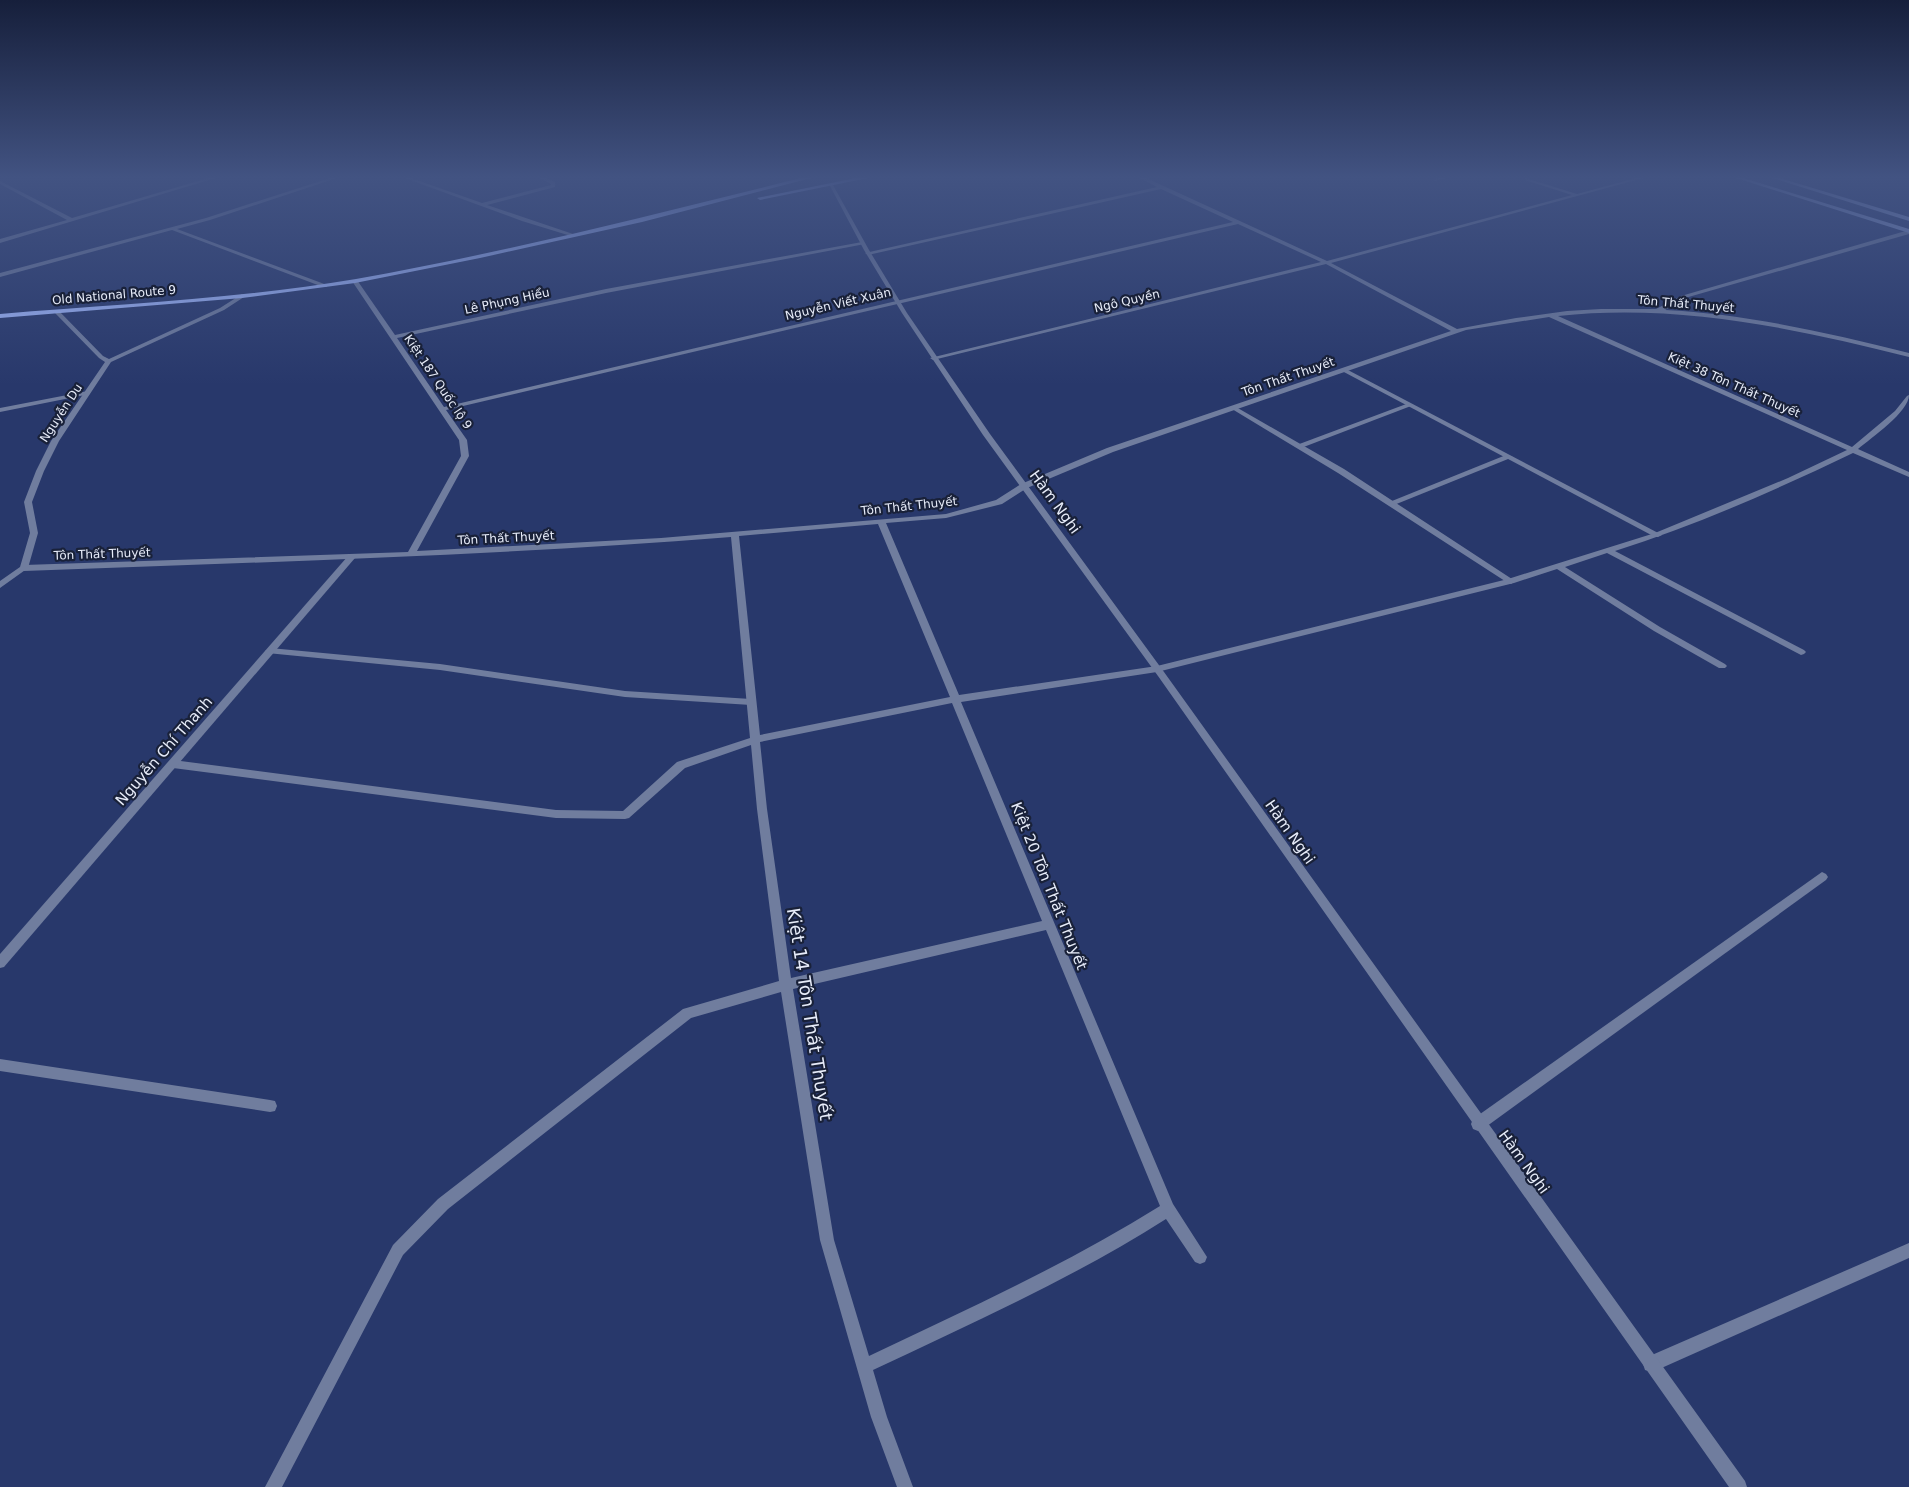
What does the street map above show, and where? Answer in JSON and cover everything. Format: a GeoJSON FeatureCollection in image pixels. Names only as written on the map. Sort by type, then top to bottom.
{"type":"FeatureCollection","features":[{"type":"Feature","properties":{"kind":"main road","name":"Old National Route 9"},"geometry":{"type":"LineString","coordinates":[[0,316],[242,296],[325,286],[519,246]]}},
{"type":"Feature","properties":{"kind":"street"},"geometry":{"type":"LineString","coordinates":[[0,275],[108,246]]}},
{"type":"Feature","properties":{"kind":"street"},"geometry":{"type":"LineString","coordinates":[[219,246],[325,286]]}},
{"type":"Feature","properties":{"kind":"street","name":"Lê Phụng Hiểu"},"geometry":{"type":"LineString","coordinates":[[394,337],[606,291],[877,246]]}},
{"type":"Feature","properties":{"kind":"street","name":"Nguyễn Viết Xuân"},"geometry":{"type":"LineString","coordinates":[[442,409],[1134,246]]}},
{"type":"Feature","properties":{"kind":"street"},"geometry":{"type":"LineString","coordinates":[[1291,246],[1456,331]]}},
{"type":"Feature","properties":{"kind":"street","name":"Ngô Quyền"},"geometry":{"type":"LineString","coordinates":[[933,358],[1280,275],[1384,246]]}},
{"type":"Feature","properties":{"kind":"street"},"geometry":{"type":"LineString","coordinates":[[1658,311],[1683,297],[1856,246]]}},
{"type":"Feature","properties":{"kind":"street","name":"Hàm Nghi"},"geometry":{"type":"LineString","coordinates":[[865,249],[933,358],[1157,669],[1478,1124],[1739,1487]]}},
{"type":"Feature","properties":{"kind":"street","name":"Kiệt 187 Quốc lộ 9"},"geometry":{"type":"LineString","coordinates":[[355,281],[463,440],[465,456],[411,554]]}},
{"type":"Feature","properties":{"kind":"street"},"geometry":{"type":"LineString","coordinates":[[57,312],[101,357],[109,361],[222,309],[242,296]]}},
{"type":"Feature","properties":{"kind":"street","name":"Tôn Thất Thuyết"},"geometry":{"type":"LineString","coordinates":[[24,568],[351,558],[661,540],[946,516],[1000,502],[1024,486],[1110,450],[1456,331],[1524,317],[1601,310],[1658,311],[1729,318],[1909,355]]}},
{"type":"Feature","properties":{"kind":"street","name":"Kiệt 38 Tôn Thất Thuyết"},"geometry":{"type":"LineString","coordinates":[[1550,315],[1909,475]]}},
{"type":"Feature","properties":{"kind":"street","name":"Nguyễn Du"},"geometry":{"type":"LineString","coordinates":[[24,568],[34,533],[28,502],[55,441],[109,361]]}},
{"type":"Feature","properties":{"kind":"street"},"geometry":{"type":"LineString","coordinates":[[1344,370],[1658,535]]}},
{"type":"Feature","properties":{"kind":"street"},"geometry":{"type":"LineString","coordinates":[[0,410],[88,393]]}},
{"type":"Feature","properties":{"kind":"street"},"geometry":{"type":"LineString","coordinates":[[173,764],[556,814],[625,815],[681,765],[755,740],[956,699],[1157,669],[1511,581],[1658,535],[1781,484],[1853,450],[1897,412],[1909,397]]}},
{"type":"Feature","properties":{"kind":"street"},"geometry":{"type":"LineString","coordinates":[[1298,446],[1409,405]]}},
{"type":"Feature","properties":{"kind":"street"},"geometry":{"type":"LineString","coordinates":[[1234,408],[1391,503],[1511,581]]}},
{"type":"Feature","properties":{"kind":"street"},"geometry":{"type":"LineString","coordinates":[[1391,503],[1509,457]]}},
{"type":"Feature","properties":{"kind":"street","name":"Kiệt 20 Tôn Thất Thuyết"},"geometry":{"type":"LineString","coordinates":[[881,521],[1168,1209],[1200,1257]]}},
{"type":"Feature","properties":{"kind":"street","name":"Kiệt 14 Tôn Thất Thuyết"},"geometry":{"type":"LineString","coordinates":[[735,534],[762,809],[786,985],[827,1240],[879,1417],[905,1487]]}},
{"type":"Feature","properties":{"kind":"street"},"geometry":{"type":"LineString","coordinates":[[1609,550],[1801,652]]}},
{"type":"Feature","properties":{"kind":"street","name":"Nguyễn Chí Thanh"},"geometry":{"type":"LineString","coordinates":[[0,963],[351,558]]}},
{"type":"Feature","properties":{"kind":"street"},"geometry":{"type":"LineString","coordinates":[[1558,566],[1657,629],[1722,666]]}},
{"type":"Feature","properties":{"kind":"street"},"geometry":{"type":"LineString","coordinates":[[0,585],[24,568]]}},
{"type":"Feature","properties":{"kind":"street"},"geometry":{"type":"LineString","coordinates":[[270,651],[440,667],[625,694],[751,702]]}},
{"type":"Feature","properties":{"kind":"street"},"geometry":{"type":"LineString","coordinates":[[1478,1124],[1822,877]]}},
{"type":"Feature","properties":{"kind":"street"},"geometry":{"type":"LineString","coordinates":[[273,1487],[398,1250],[443,1204],[687,1013],[786,985],[1048,924]]}},
{"type":"Feature","properties":{"kind":"street"},"geometry":{"type":"LineString","coordinates":[[0,1065],[270,1106]]}},
{"type":"Feature","properties":{"kind":"street"},"geometry":{"type":"LineString","coordinates":[[864,1366],[1016,1294],[1125,1237],[1168,1209]]}},
{"type":"Feature","properties":{"kind":"street"},"geometry":{"type":"LineString","coordinates":[[1651,1364],[1909,1250]]}}]}
